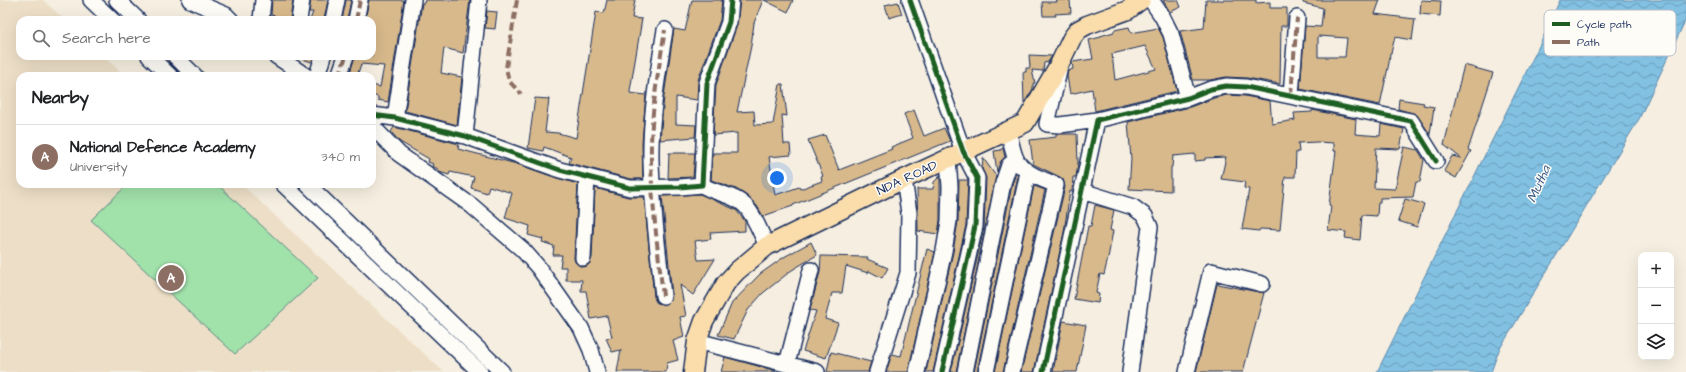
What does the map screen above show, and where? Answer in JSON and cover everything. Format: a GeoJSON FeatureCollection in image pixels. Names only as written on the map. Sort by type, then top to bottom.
{"type":"FeatureCollection","features":[{"type":"Feature","properties":{"kind":"main road","name":"NDA ROAD"},"geometry":{"type":"LineString","coordinates":[[693,372],[697,341],[704,321],[726,283],[737,271],[767,246],[904,179],[1025,123],[1060,63],[1072,38],[1078,30],[1131,3]]}},
{"type":"Feature","properties":{"kind":"street"},"geometry":{"type":"LineString","coordinates":[[91,0],[108,16]]}},
{"type":"Feature","properties":{"kind":"street"},"geometry":{"type":"LineString","coordinates":[[117,0],[134,16]]}},
{"type":"Feature","properties":{"kind":"street"},"geometry":{"type":"LineString","coordinates":[[190,0],[227,16]]}},
{"type":"Feature","properties":{"kind":"street"},"geometry":{"type":"LineString","coordinates":[[261,16],[263,0]]}},
{"type":"Feature","properties":{"kind":"street"},"geometry":{"type":"LineString","coordinates":[[300,16],[302,0]]}},
{"type":"Feature","properties":{"kind":"street"},"geometry":{"type":"LineString","coordinates":[[334,16],[337,0]]}},
{"type":"Feature","properties":{"kind":"street"},"geometry":{"type":"LineString","coordinates":[[357,16],[360,0]]}},
{"type":"Feature","properties":{"kind":"street"},"geometry":{"type":"LineString","coordinates":[[395,118],[413,0]]}},
{"type":"Feature","properties":{"kind":"street"},"geometry":{"type":"LineString","coordinates":[[465,136],[479,0]]}},
{"type":"Feature","properties":{"kind":"street"},"geometry":{"type":"LineString","coordinates":[[702,185],[707,83],[729,22],[731,0]]}},
{"type":"Feature","properties":{"kind":"street"},"geometry":{"type":"LineString","coordinates":[[910,0],[956,155],[977,178],[975,226],[942,372]]}},
{"type":"Feature","properties":{"kind":"street"},"geometry":{"type":"LineString","coordinates":[[1151,0],[1162,16],[1171,34],[1188,98]]}},
{"type":"Feature","properties":{"kind":"street"},"geometry":{"type":"LineString","coordinates":[[1291,95],[1297,18]]}},
{"type":"Feature","properties":{"kind":"street"},"geometry":{"type":"LineString","coordinates":[[663,296],[651,159],[656,85],[665,30]]}},
{"type":"Feature","properties":{"kind":"street"},"geometry":{"type":"LineString","coordinates":[[153,60],[166,72]]}},
{"type":"Feature","properties":{"kind":"street"},"geometry":{"type":"LineString","coordinates":[[179,60],[191,72]]}},
{"type":"Feature","properties":{"kind":"street"},"geometry":{"type":"LineString","coordinates":[[318,72],[322,60]]}},
{"type":"Feature","properties":{"kind":"street"},"geometry":{"type":"LineString","coordinates":[[340,72],[345,60]]}},
{"type":"Feature","properties":{"kind":"street"},"geometry":{"type":"LineString","coordinates":[[291,61],[302,72]]}},
{"type":"Feature","properties":{"kind":"street"},"geometry":{"type":"LineString","coordinates":[[1060,63],[1047,124],[1060,125],[1097,120],[1188,98],[1211,89],[1226,86],[1246,87],[1291,95],[1306,100],[1411,121],[1436,161]]}},
{"type":"Feature","properties":{"kind":"street"},"geometry":{"type":"LineString","coordinates":[[376,116],[395,118],[465,136],[560,170],[630,188],[702,185],[711,191],[725,195],[742,203],[752,216],[767,246]]}},
{"type":"Feature","properties":{"kind":"street"},"geometry":{"type":"LineString","coordinates":[[1043,372],[1097,120]]}},
{"type":"Feature","properties":{"kind":"street"},"geometry":{"type":"LineString","coordinates":[[376,130],[399,154],[472,206],[523,250],[538,267],[580,328],[591,350],[597,372]]}},
{"type":"Feature","properties":{"kind":"street"},"geometry":{"type":"LineString","coordinates":[[1008,131],[1016,160],[1023,169],[1056,186],[1012,372]]}},
{"type":"Feature","properties":{"kind":"street"},"geometry":{"type":"LineString","coordinates":[[917,372],[944,251],[950,187],[956,155]]}},
{"type":"Feature","properties":{"kind":"street"},"geometry":{"type":"LineString","coordinates":[[965,372],[1003,184],[1009,165],[1016,160]]}},
{"type":"Feature","properties":{"kind":"street"},"geometry":{"type":"LineString","coordinates":[[986,372],[1028,172]]}},
{"type":"Feature","properties":{"kind":"street"},"geometry":{"type":"LineString","coordinates":[[583,258],[587,177]]}},
{"type":"Feature","properties":{"kind":"street"},"geometry":{"type":"LineString","coordinates":[[877,372],[908,273],[909,213],[904,179]]}},
{"type":"Feature","properties":{"kind":"street"},"geometry":{"type":"LineString","coordinates":[[287,188],[480,372]]}},
{"type":"Feature","properties":{"kind":"street"},"geometry":{"type":"LineString","coordinates":[[311,188],[502,372]]}},
{"type":"Feature","properties":{"kind":"street"},"geometry":{"type":"LineString","coordinates":[[1082,191],[1133,207],[1145,216],[1150,227],[1130,372]]}},
{"type":"Feature","properties":{"kind":"street"},"geometry":{"type":"LineString","coordinates":[[787,364],[811,270]]}},
{"type":"Feature","properties":{"kind":"street"},"geometry":{"type":"LineString","coordinates":[[1187,372],[1211,271],[1262,284]]}},
{"type":"Feature","properties":{"kind":"street"},"geometry":{"type":"LineString","coordinates":[[697,341],[817,372]]}},
{"type":"Feature","properties":{"kind":"shaded area"},"geometry":{"type":"Polygon","coordinates":[[[0,0],[43,0],[61,16],[16,16],[16,60],[107,60],[121,72],[16,72],[16,188],[245,188],[444,372],[0,372],[0,0]]]}},
{"type":"Feature","properties":{"kind":"green space"},"geometry":{"type":"Polygon","coordinates":[[[124,188],[221,188],[318,278],[235,354],[91,220],[124,188]]]}},
{"type":"Feature","properties":{"kind":"water"},"geometry":{"type":"Polygon","coordinates":[[[1560,0],[1686,0],[1686,19],[1676,40],[1676,10],[1555,10],[1560,0]]]}},
{"type":"Feature","properties":{"kind":"water","name":"Mutha"},"geometry":{"type":"Polygon","coordinates":[[[1544,35],[1544,56],[1669,56],[1639,119],[1499,350],[1491,372],[1377,372],[1544,35]]]}},
{"type":"Feature","properties":{"kind":"building"},"geometry":{"type":"Polygon","coordinates":[[[272,0],[293,0],[290,16],[271,15],[272,0]]]}},
{"type":"Feature","properties":{"kind":"building"},"geometry":{"type":"Polygon","coordinates":[[[311,0],[328,0],[325,16],[312,16],[313,12],[309,12],[311,0]]]}},
{"type":"Feature","properties":{"kind":"building"},"geometry":{"type":"Polygon","coordinates":[[[346,0],[351,0],[348,16],[343,16],[346,0]]]}},
{"type":"Feature","properties":{"kind":"building"},"geometry":{"type":"Polygon","coordinates":[[[369,0],[404,0],[388,102],[378,100],[378,97],[376,96],[376,86],[380,87],[384,66],[361,64],[358,72],[350,72],[354,60],[376,60],[376,16],[366,16],[369,0]]]}},
{"type":"Feature","properties":{"kind":"building"},"geometry":{"type":"Polygon","coordinates":[[[425,0],[470,0],[463,53],[444,48],[441,73],[462,77],[457,125],[405,111],[422,3],[424,3],[425,0]]]}},
{"type":"Feature","properties":{"kind":"building"},"geometry":{"type":"Polygon","coordinates":[[[607,0],[635,0],[632,18],[642,19],[630,93],[646,95],[642,143],[643,179],[631,179],[569,163],[571,157],[544,147],[543,151],[528,148],[535,98],[549,99],[545,132],[558,133],[576,138],[596,12],[604,13],[607,0]]]}},
{"type":"Feature","properties":{"kind":"building"},"geometry":{"type":"Polygon","coordinates":[[[692,0],[722,0],[720,20],[698,80],[697,100],[676,97],[676,124],[696,125],[695,137],[660,140],[664,96],[674,29],[685,31],[692,0]]]}},
{"type":"Feature","properties":{"kind":"building"},"geometry":{"type":"Polygon","coordinates":[[[740,0],[763,0],[754,23],[751,46],[737,112],[754,111],[755,125],[773,124],[780,84],[783,84],[787,116],[782,115],[784,144],[790,144],[791,155],[769,157],[775,195],[799,187],[800,189],[822,181],[821,177],[823,176],[808,140],[825,135],[839,170],[892,149],[891,147],[913,138],[904,114],[914,110],[924,136],[944,128],[950,141],[793,206],[763,216],[757,206],[747,196],[736,189],[711,180],[713,153],[737,153],[737,133],[713,135],[716,85],[737,25],[740,0]]]}},
{"type":"Feature","properties":{"kind":"building"},"geometry":{"type":"Polygon","coordinates":[[[764,0],[793,0],[788,12],[764,0]]]}},
{"type":"Feature","properties":{"kind":"building"},"geometry":{"type":"Polygon","coordinates":[[[1056,0],[1070,0],[1071,13],[1055,14],[1056,16],[1043,16],[1042,2],[1057,2],[1056,0]]]}},
{"type":"Feature","properties":{"kind":"building"},"geometry":{"type":"Polygon","coordinates":[[[1163,0],[1178,0],[1181,7],[1170,12],[1163,0]]]}},
{"type":"Feature","properties":{"kind":"building"},"geometry":{"type":"Polygon","coordinates":[[[1206,0],[1256,0],[1256,3],[1270,2],[1270,8],[1287,8],[1287,26],[1281,26],[1280,84],[1247,78],[1226,77],[1210,80],[1193,80],[1180,31],[1204,28],[1206,0]]]}},
{"type":"Feature","properties":{"kind":"building"},"geometry":{"type":"Polygon","coordinates":[[[1303,0],[1380,0],[1375,14],[1415,19],[1412,40],[1395,37],[1390,53],[1380,105],[1300,89],[1305,26],[1321,27],[1323,8],[1303,3],[1303,0]],[[1318,36],[1318,57],[1345,57],[1347,38],[1318,36]]]}},
{"type":"Feature","properties":{"kind":"building"},"geometry":{"type":"Polygon","coordinates":[[[1421,0],[1441,1],[1440,16],[1420,14],[1421,0]]]}},
{"type":"Feature","properties":{"kind":"building"},"geometry":{"type":"Polygon","coordinates":[[[898,2],[902,14],[889,18],[885,5],[898,2]]]}},
{"type":"Feature","properties":{"kind":"building"},"geometry":{"type":"Polygon","coordinates":[[[487,11],[497,12],[495,29],[485,28],[487,11]]]}},
{"type":"Feature","properties":{"kind":"building"},"geometry":{"type":"Polygon","coordinates":[[[1129,27],[1131,33],[1158,28],[1163,37],[1177,91],[1095,111],[1092,89],[1070,94],[1067,76],[1068,71],[1073,69],[1072,62],[1093,59],[1089,40],[1114,32],[1114,30],[1129,27]],[[1145,46],[1112,54],[1115,80],[1156,69],[1145,46]]]}},
{"type":"Feature","properties":{"kind":"building"},"geometry":{"type":"Polygon","coordinates":[[[1029,55],[1052,56],[1048,62],[1044,63],[1043,71],[1032,70],[1035,83],[1033,83],[1033,89],[1024,103],[1023,72],[1026,72],[1026,68],[1030,68],[1029,55]]]}},
{"type":"Feature","properties":{"kind":"building"},"geometry":{"type":"Polygon","coordinates":[[[1464,65],[1493,73],[1468,150],[1471,151],[1456,178],[1444,171],[1452,156],[1461,158],[1444,145],[1464,65]]]}},
{"type":"Feature","properties":{"kind":"building"},"geometry":{"type":"Polygon","coordinates":[[[1227,95],[1245,96],[1270,101],[1272,124],[1295,120],[1294,113],[1312,112],[1312,110],[1356,119],[1355,134],[1380,136],[1381,124],[1404,129],[1400,149],[1376,148],[1374,188],[1395,189],[1404,147],[1418,150],[1424,160],[1420,182],[1416,182],[1413,197],[1380,198],[1380,202],[1378,202],[1377,216],[1362,215],[1360,240],[1345,238],[1346,232],[1328,230],[1331,206],[1329,205],[1336,151],[1334,151],[1334,143],[1317,142],[1298,143],[1299,152],[1296,152],[1295,177],[1285,177],[1280,230],[1260,229],[1259,231],[1242,229],[1249,189],[1244,188],[1245,182],[1221,179],[1226,157],[1205,158],[1205,160],[1195,161],[1195,154],[1173,156],[1171,167],[1171,191],[1129,189],[1131,159],[1128,122],[1190,107],[1227,95]]]}},
{"type":"Feature","properties":{"kind":"building"},"geometry":{"type":"Polygon","coordinates":[[[1399,99],[1424,103],[1423,105],[1434,107],[1430,134],[1416,114],[1398,109],[1399,99]]]}},
{"type":"Feature","properties":{"kind":"building"},"geometry":{"type":"Polygon","coordinates":[[[394,127],[459,144],[458,149],[517,164],[578,184],[574,258],[575,262],[582,267],[587,266],[592,258],[595,188],[628,197],[644,197],[654,297],[656,302],[660,304],[668,303],[671,300],[672,295],[662,196],[700,194],[736,210],[745,221],[745,231],[710,233],[711,239],[695,241],[698,260],[715,259],[693,295],[680,285],[686,316],[680,317],[684,337],[673,341],[678,360],[667,363],[666,372],[617,372],[621,350],[612,352],[606,338],[612,337],[607,316],[591,319],[586,291],[581,291],[582,280],[566,280],[566,267],[560,267],[562,255],[553,255],[554,246],[542,242],[543,239],[528,235],[530,226],[505,218],[512,193],[489,186],[487,193],[471,188],[474,177],[450,172],[449,175],[439,172],[438,169],[432,166],[433,164],[428,162],[429,159],[400,142],[391,132],[394,127]]]}},
{"type":"Feature","properties":{"kind":"building"},"geometry":{"type":"Polygon","coordinates":[[[1056,134],[1077,134],[1078,164],[1076,177],[1073,177],[1072,192],[1070,191],[1064,232],[1034,372],[1021,372],[1065,187],[1063,179],[1033,164],[1030,140],[1056,137],[1056,134]]]}},
{"type":"Feature","properties":{"kind":"building"},"geometry":{"type":"Polygon","coordinates":[[[1003,148],[1005,157],[1000,162],[997,172],[994,151],[1001,150],[1003,148]]]}},
{"type":"Feature","properties":{"kind":"building"},"geometry":{"type":"Polygon","coordinates":[[[669,153],[695,153],[693,177],[668,178],[669,153]]]}},
{"type":"Feature","properties":{"kind":"building"},"geometry":{"type":"Polygon","coordinates":[[[983,158],[996,176],[956,372],[951,372],[984,228],[986,178],[982,169],[983,158]]]}},
{"type":"Feature","properties":{"kind":"building"},"geometry":{"type":"Polygon","coordinates":[[[1016,173],[1018,176],[977,372],[974,372],[1012,185],[1016,173]]]}},
{"type":"Feature","properties":{"kind":"building"},"geometry":{"type":"Polygon","coordinates":[[[940,176],[940,220],[938,234],[918,231],[917,189],[933,189],[934,182],[940,176]]]}},
{"type":"Feature","properties":{"kind":"building"},"geometry":{"type":"Polygon","coordinates":[[[959,180],[968,180],[966,225],[933,372],[926,372],[953,252],[958,221],[959,180]]]}},
{"type":"Feature","properties":{"kind":"building"},"geometry":{"type":"Polygon","coordinates":[[[1034,186],[1045,190],[1003,372],[995,372],[1034,186]]]}},
{"type":"Feature","properties":{"kind":"building"},"geometry":{"type":"Polygon","coordinates":[[[1405,199],[1424,204],[1417,227],[1398,221],[1405,199]]]}},
{"type":"Feature","properties":{"kind":"building"},"geometry":{"type":"Polygon","coordinates":[[[1095,205],[1114,210],[1110,230],[1113,231],[1108,258],[1104,275],[1100,274],[1096,293],[1099,294],[1098,303],[1074,299],[1088,226],[1091,226],[1095,205]]]}},
{"type":"Feature","properties":{"kind":"building"},"geometry":{"type":"Polygon","coordinates":[[[811,242],[817,255],[792,270],[763,293],[748,310],[734,339],[718,335],[732,303],[760,274],[784,257],[811,242]]]}},
{"type":"Feature","properties":{"kind":"building"},"geometry":{"type":"Polygon","coordinates":[[[927,249],[935,252],[908,372],[886,372],[892,354],[901,356],[927,249]]]}},
{"type":"Feature","properties":{"kind":"building"},"geometry":{"type":"Polygon","coordinates":[[[821,256],[868,257],[867,259],[888,268],[882,278],[869,271],[868,273],[846,266],[842,293],[832,293],[825,319],[838,323],[826,358],[803,351],[816,311],[810,310],[820,272],[821,256]]]}},
{"type":"Feature","properties":{"kind":"building"},"geometry":{"type":"Polygon","coordinates":[[[1217,284],[1264,293],[1243,372],[1196,372],[1217,284]]]}},
{"type":"Feature","properties":{"kind":"building"},"geometry":{"type":"Polygon","coordinates":[[[1063,321],[1086,325],[1077,372],[1053,372],[1063,321]]]}},
{"type":"Feature","properties":{"kind":"building"},"geometry":{"type":"Polygon","coordinates":[[[831,352],[871,362],[868,372],[827,372],[831,352]]]}},
{"type":"Feature","properties":{"kind":"building"},"geometry":{"type":"Polygon","coordinates":[[[725,357],[776,371],[776,372],[721,372],[725,357]]]}},
{"type":"Feature","properties":{"kind":"marked path"},"geometry":{"type":"LineString","coordinates":[[357,16],[360,0]]}},
{"type":"Feature","properties":{"kind":"marked path"},"geometry":{"type":"LineString","coordinates":[[517,0],[506,68],[509,81],[521,94]]}},
{"type":"Feature","properties":{"kind":"marked path"},"geometry":{"type":"LineString","coordinates":[[1291,95],[1297,18]]}},
{"type":"Feature","properties":{"kind":"marked path"},"geometry":{"type":"LineString","coordinates":[[663,296],[654,211],[651,144],[655,95],[665,30]]}},
{"type":"Feature","properties":{"kind":"marked path"},"geometry":{"type":"LineString","coordinates":[[340,72],[345,60]]}},
{"type":"Feature","properties":{"kind":"cycle path"},"geometry":{"type":"LineString","coordinates":[[376,116],[395,118],[465,136],[560,170],[630,188],[702,185],[707,83],[729,22],[731,0]]}},
{"type":"Feature","properties":{"kind":"cycle path"},"geometry":{"type":"LineString","coordinates":[[910,0],[963,151],[977,178],[975,226],[942,372]]}},
{"type":"Feature","properties":{"kind":"cycle path"},"geometry":{"type":"LineString","coordinates":[[1043,372],[1097,120],[1188,98],[1211,89],[1226,86],[1246,87],[1411,121],[1436,161]]}},
{"type":"Feature","properties":{"kind":"place","name":"National Defence Academy"},"geometry":{"type":"Point","coordinates":[171,278]}}]}
